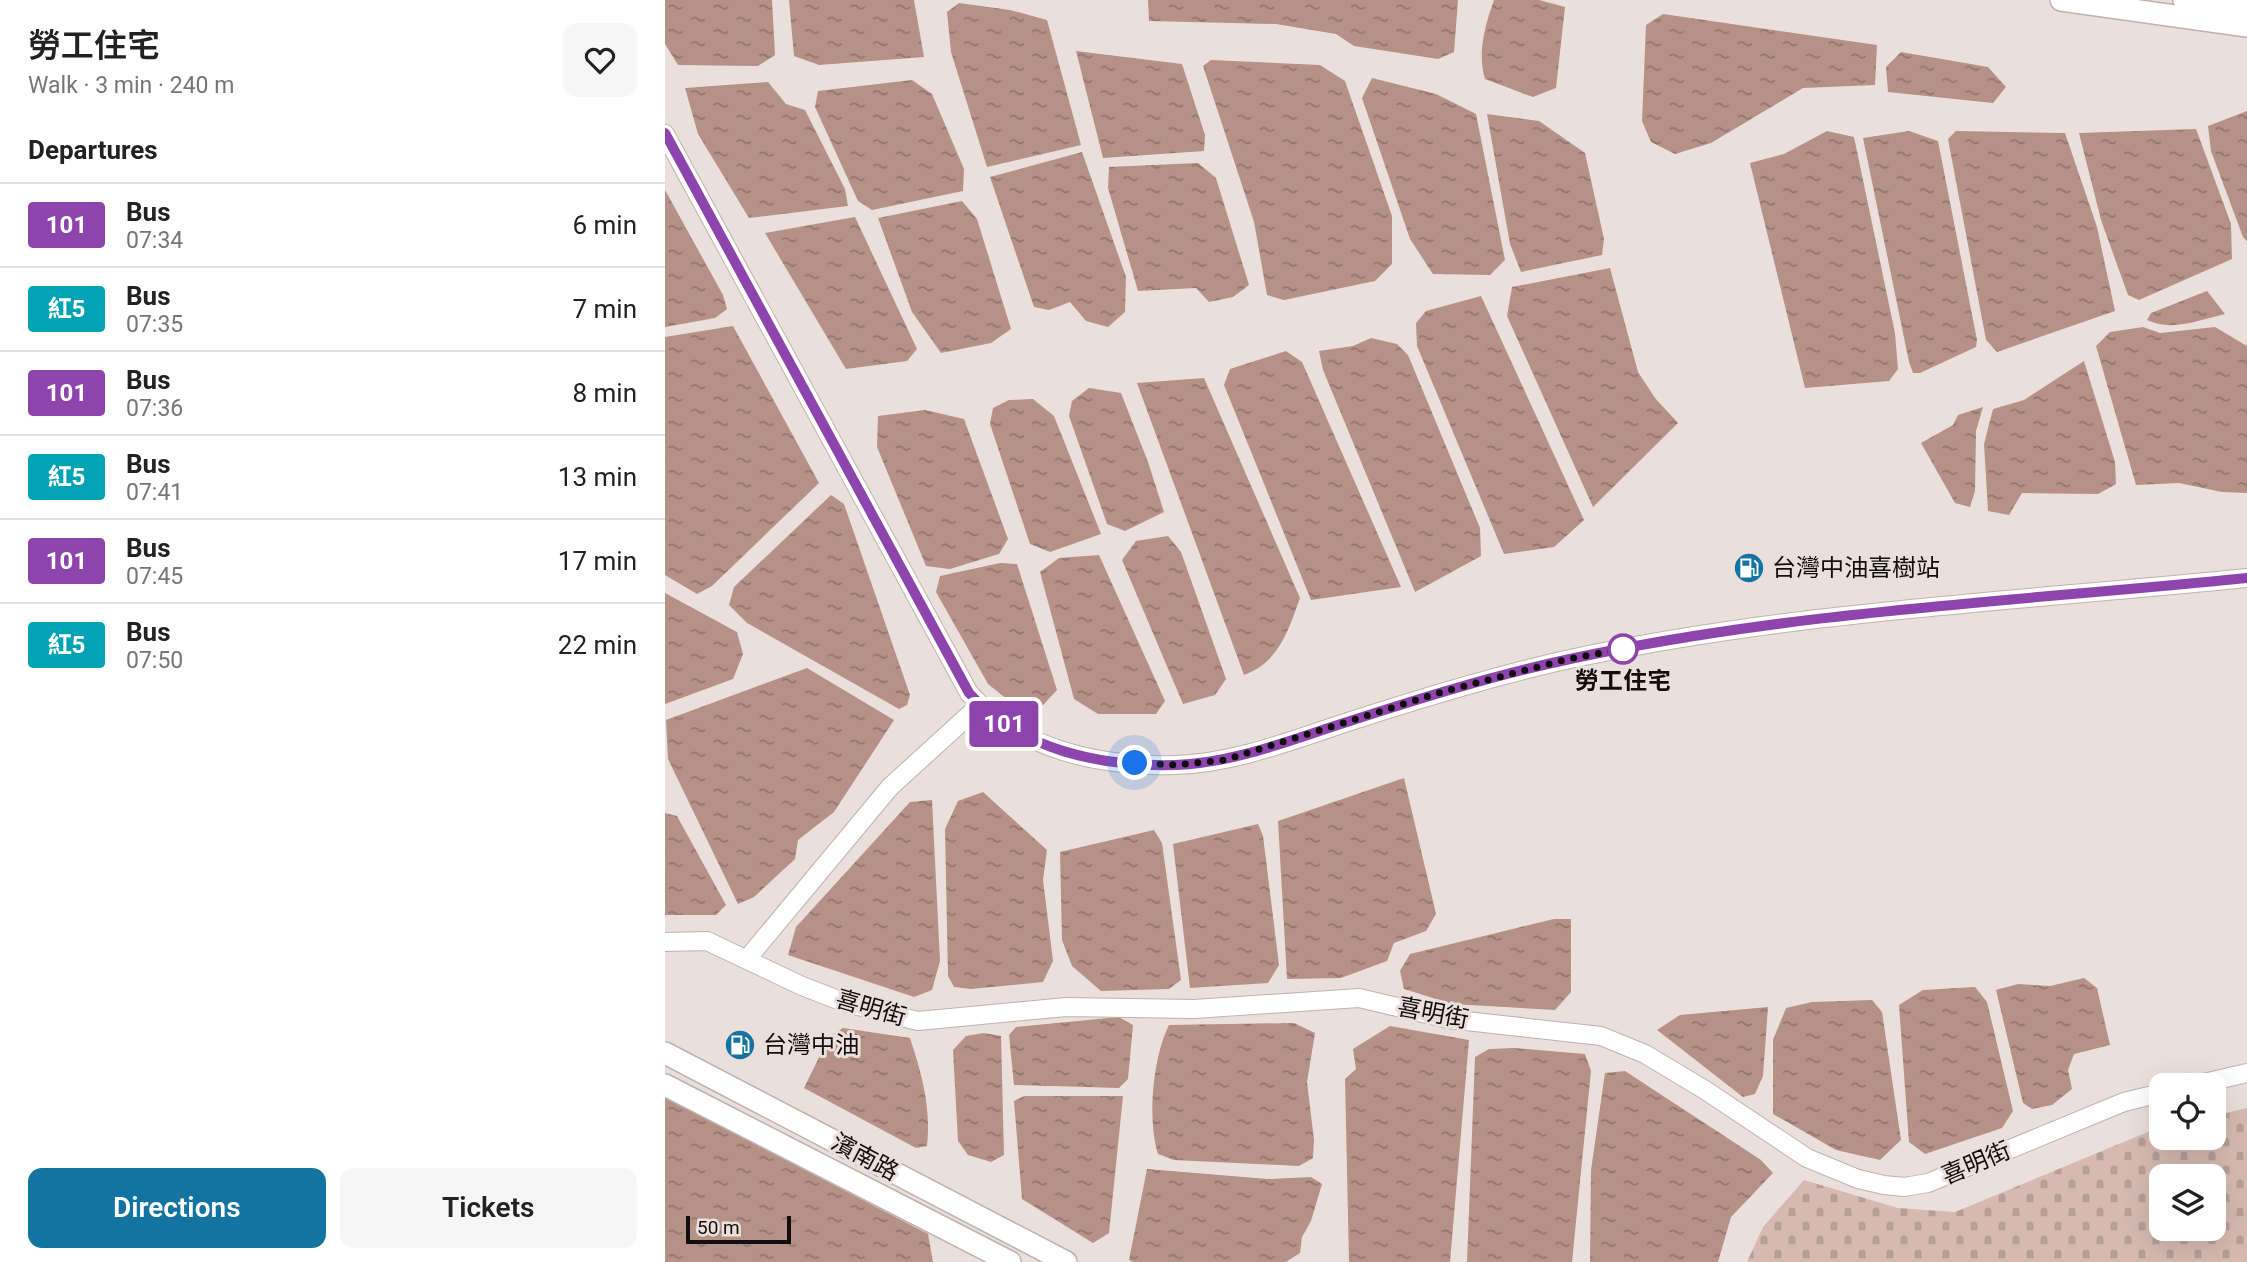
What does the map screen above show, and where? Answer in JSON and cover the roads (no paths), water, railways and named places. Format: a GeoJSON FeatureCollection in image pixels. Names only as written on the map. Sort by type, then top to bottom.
{"type":"FeatureCollection","features":[{"type":"Feature","properties":{"kind":"main road"},"geometry":{"type":"LineString","coordinates":[[2061,0],[2247,26]]}},
{"type":"Feature","properties":{"kind":"main road"},"geometry":{"type":"LineString","coordinates":[[2184,0],[2247,9]]}},
{"type":"Feature","properties":{"kind":"main road","name":"濱南路"},"geometry":{"type":"LineString","coordinates":[[665,1053],[1066,1262]]}},
{"type":"Feature","properties":{"kind":"main road","name":"濱南路"},"geometry":{"type":"LineString","coordinates":[[665,1085],[1010,1262]]}},
{"type":"Feature","properties":{"kind":"main road"},"geometry":{"type":"LineString","coordinates":[[749,1128],[762,1104]]}},
{"type":"Feature","properties":{"kind":"street"},"geometry":{"type":"LineString","coordinates":[[665,134],[948,658],[980,705],[990,715],[1033,739],[1083,757],[1162,765],[1243,756],[1442,692],[1568,659],[1650,643],[1802,621],[2247,578]]}},
{"type":"Feature","properties":{"kind":"street"},"geometry":{"type":"LineString","coordinates":[[747,959],[890,787],[980,705]]}},
{"type":"Feature","properties":{"kind":"street","name":"喜明街"},"geometry":{"type":"LineString","coordinates":[[665,942],[707,942],[802,986],[846,1003],[918,1021],[1066,1007],[1195,1009],[1359,998],[1448,1018],[1601,1036],[1645,1054],[1705,1090],[1807,1158],[1858,1179],[1905,1187],[1928,1184],[2090,1115],[2149,1096]]}},
{"type":"Feature","properties":{"kind":"street"},"geometry":{"type":"LineString","coordinates":[[2226,1078],[2247,1073]]}},
{"type":"Feature","properties":{"kind":"water"},"geometry":{"type":"Polygon","coordinates":[[[665,0],[772,0],[775,55],[758,66],[678,65],[665,44],[665,0]]]}},
{"type":"Feature","properties":{"kind":"water"},"geometry":{"type":"Polygon","coordinates":[[[789,0],[914,0],[924,57],[819,65],[794,56],[789,0]]]}},
{"type":"Feature","properties":{"kind":"water"},"geometry":{"type":"Polygon","coordinates":[[[1148,0],[1458,0],[1454,52],[1438,59],[1354,46],[1336,34],[1276,24],[1149,21],[1148,0]]]}},
{"type":"Feature","properties":{"kind":"water"},"geometry":{"type":"Polygon","coordinates":[[[1494,0],[1539,0],[1565,7],[1556,88],[1533,97],[1485,79],[1482,49],[1494,0]]]}},
{"type":"Feature","properties":{"kind":"water"},"geometry":{"type":"Polygon","coordinates":[[[959,3],[1010,10],[1047,20],[1081,145],[987,167],[951,52],[947,12],[959,3]]]}},
{"type":"Feature","properties":{"kind":"water"},"geometry":{"type":"Polygon","coordinates":[[[1663,14],[1877,45],[1875,85],[1803,88],[1711,143],[1675,154],[1651,142],[1642,121],[1646,25],[1663,14]]]}},
{"type":"Feature","properties":{"kind":"water"},"geometry":{"type":"Polygon","coordinates":[[[1076,51],[1182,64],[1205,135],[1204,151],[1103,158],[1076,51]]]}},
{"type":"Feature","properties":{"kind":"water"},"geometry":{"type":"Polygon","coordinates":[[[1901,52],[1988,67],[2006,87],[1993,103],[1888,92],[1886,67],[1901,52]]]}},
{"type":"Feature","properties":{"kind":"water"},"geometry":{"type":"Polygon","coordinates":[[[1211,60],[1320,65],[1345,81],[1392,216],[1392,264],[1375,281],[1284,300],[1267,295],[1254,222],[1203,66],[1211,60]]]}},
{"type":"Feature","properties":{"kind":"water"},"geometry":{"type":"Polygon","coordinates":[[[1372,78],[1436,94],[1476,114],[1505,260],[1490,275],[1433,274],[1410,239],[1362,98],[1372,78]]]}},
{"type":"Feature","properties":{"kind":"water"},"geometry":{"type":"Polygon","coordinates":[[[912,80],[932,94],[964,169],[963,191],[872,210],[858,201],[815,107],[818,91],[912,80]]]}},
{"type":"Feature","properties":{"kind":"water"},"geometry":{"type":"Polygon","coordinates":[[[768,82],[786,104],[805,110],[845,189],[848,206],[749,218],[698,134],[685,88],[768,82]]]}},
{"type":"Feature","properties":{"kind":"water"},"geometry":{"type":"Polygon","coordinates":[[[2247,111],[2247,241],[2243,237],[2211,151],[2208,126],[2247,111]]]}},
{"type":"Feature","properties":{"kind":"water"},"geometry":{"type":"Polygon","coordinates":[[[1487,114],[1539,121],[1585,153],[1604,239],[1602,255],[1521,272],[1510,244],[1487,114]]]}},
{"type":"Feature","properties":{"kind":"water"},"geometry":{"type":"Polygon","coordinates":[[[2196,129],[2231,224],[2232,259],[2139,300],[2128,295],[2101,220],[2079,133],[2196,129]]]}},
{"type":"Feature","properties":{"kind":"water"},"geometry":{"type":"Polygon","coordinates":[[[1827,131],[1854,137],[1895,333],[1898,369],[1889,381],[1805,388],[1750,163],[1784,154],[1827,131]]]}},
{"type":"Feature","properties":{"kind":"water"},"geometry":{"type":"Polygon","coordinates":[[[1909,131],[1938,141],[1977,340],[1976,347],[1920,373],[1913,373],[1909,362],[1863,138],[1909,131]]]}},
{"type":"Feature","properties":{"kind":"water"},"geometry":{"type":"Polygon","coordinates":[[[1956,131],[2065,133],[2097,227],[2115,311],[1997,352],[1986,340],[1948,139],[1956,131]]]}},
{"type":"Feature","properties":{"kind":"water"},"geometry":{"type":"Polygon","coordinates":[[[1082,152],[1126,277],[1125,312],[1108,327],[1086,321],[1070,302],[1049,310],[1034,307],[990,177],[1082,152]]]}},
{"type":"Feature","properties":{"kind":"water"},"geometry":{"type":"Polygon","coordinates":[[[1198,163],[1216,178],[1249,285],[1233,297],[1209,302],[1196,288],[1138,291],[1108,188],[1109,167],[1198,163]]]}},
{"type":"Feature","properties":{"kind":"water"},"geometry":{"type":"Polygon","coordinates":[[[665,190],[723,295],[727,309],[715,318],[665,327],[665,190]]]}},
{"type":"Feature","properties":{"kind":"water"},"geometry":{"type":"Polygon","coordinates":[[[962,201],[977,219],[1011,329],[991,343],[941,353],[912,312],[878,218],[962,201]]]}},
{"type":"Feature","properties":{"kind":"water"},"geometry":{"type":"Polygon","coordinates":[[[855,217],[917,349],[907,361],[846,369],[765,233],[855,217]]]}},
{"type":"Feature","properties":{"kind":"water"},"geometry":{"type":"Polygon","coordinates":[[[1610,268],[1638,372],[1655,398],[1678,423],[1593,507],[1507,316],[1512,287],[1610,268]]]}},
{"type":"Feature","properties":{"kind":"water"},"geometry":{"type":"Polygon","coordinates":[[[2207,291],[2225,314],[2176,325],[2147,320],[2151,313],[2207,291]]]}},
{"type":"Feature","properties":{"kind":"water"},"geometry":{"type":"Polygon","coordinates":[[[1481,296],[1584,520],[1554,547],[1504,554],[1417,346],[1416,323],[1426,311],[1481,296]]]}},
{"type":"Feature","properties":{"kind":"water"},"geometry":{"type":"Polygon","coordinates":[[[733,326],[819,483],[712,586],[697,594],[665,575],[665,337],[733,326]]]}},
{"type":"Feature","properties":{"kind":"water"},"geometry":{"type":"Polygon","coordinates":[[[2143,327],[2160,333],[2215,327],[2247,346],[2247,493],[2222,492],[2179,483],[2136,485],[2096,346],[2110,332],[2143,327]]]}},
{"type":"Feature","properties":{"kind":"water"},"geometry":{"type":"Polygon","coordinates":[[[1371,338],[1397,344],[1408,355],[1480,528],[1481,556],[1415,592],[1323,370],[1319,351],[1353,346],[1371,338]]]}},
{"type":"Feature","properties":{"kind":"water"},"geometry":{"type":"Polygon","coordinates":[[[1286,351],[1302,362],[1401,587],[1311,600],[1224,385],[1230,369],[1286,351]]]}},
{"type":"Feature","properties":{"kind":"water"},"geometry":{"type":"Polygon","coordinates":[[[2084,361],[2115,462],[2116,484],[2098,494],[2022,493],[2009,515],[1988,511],[1984,444],[1993,409],[2024,400],[2084,361]]]}},
{"type":"Feature","properties":{"kind":"water"},"geometry":{"type":"Polygon","coordinates":[[[1204,378],[1300,598],[1281,644],[1274,654],[1244,675],[1137,383],[1204,378]]]}},
{"type":"Feature","properties":{"kind":"water"},"geometry":{"type":"Polygon","coordinates":[[[1089,388],[1121,393],[1164,512],[1125,531],[1107,524],[1069,416],[1072,401],[1089,388]]]}},
{"type":"Feature","properties":{"kind":"water"},"geometry":{"type":"Polygon","coordinates":[[[1033,399],[1054,416],[1101,534],[1050,552],[1030,544],[990,424],[993,408],[1009,400],[1033,399]]]}},
{"type":"Feature","properties":{"kind":"water"},"geometry":{"type":"Polygon","coordinates":[[[1983,407],[1976,431],[1975,491],[1970,507],[1955,503],[1921,443],[1953,425],[1958,415],[1983,407]]]}},
{"type":"Feature","properties":{"kind":"water"},"geometry":{"type":"Polygon","coordinates":[[[925,410],[964,419],[1008,539],[999,554],[950,569],[926,566],[877,447],[878,416],[925,410]]]}},
{"type":"Feature","properties":{"kind":"water"},"geometry":{"type":"Polygon","coordinates":[[[831,495],[844,504],[910,695],[907,705],[899,709],[747,623],[729,605],[734,587],[831,495]]]}},
{"type":"Feature","properties":{"kind":"water"},"geometry":{"type":"Polygon","coordinates":[[[1168,536],[1181,552],[1226,679],[1215,695],[1183,704],[1122,560],[1136,541],[1168,536]]]}},
{"type":"Feature","properties":{"kind":"water"},"geometry":{"type":"Polygon","coordinates":[[[1099,555],[1165,701],[1156,714],[1098,714],[1074,699],[1040,572],[1059,558],[1099,555]]]}},
{"type":"Feature","properties":{"kind":"water"},"geometry":{"type":"Polygon","coordinates":[[[1000,563],[1017,564],[1057,690],[1043,705],[1023,712],[988,684],[936,592],[940,576],[1000,563]]]}},
{"type":"Feature","properties":{"kind":"water"},"geometry":{"type":"Polygon","coordinates":[[[665,593],[737,632],[743,654],[733,679],[665,704],[665,593]]]}},
{"type":"Feature","properties":{"kind":"water"},"geometry":{"type":"Polygon","coordinates":[[[807,668],[894,720],[834,812],[798,840],[795,859],[754,897],[738,904],[668,759],[666,720],[807,668]]]}},
{"type":"Feature","properties":{"kind":"water"},"geometry":{"type":"Polygon","coordinates":[[[1404,778],[1436,914],[1426,931],[1394,943],[1387,961],[1341,978],[1287,979],[1278,821],[1404,778]]]}},
{"type":"Feature","properties":{"kind":"water"},"geometry":{"type":"Polygon","coordinates":[[[983,792],[1047,850],[1043,880],[1053,961],[1043,982],[971,989],[954,987],[948,976],[945,829],[958,801],[983,792]]]}},
{"type":"Feature","properties":{"kind":"water"},"geometry":{"type":"Polygon","coordinates":[[[932,800],[940,961],[932,990],[914,997],[788,955],[796,927],[910,802],[932,800]]]}},
{"type":"Feature","properties":{"kind":"water"},"geometry":{"type":"Polygon","coordinates":[[[665,813],[677,816],[726,905],[716,915],[665,915],[665,813]]]}},
{"type":"Feature","properties":{"kind":"water"},"geometry":{"type":"Polygon","coordinates":[[[1258,824],[1263,836],[1279,965],[1268,983],[1190,988],[1173,844],[1258,824]]]}},
{"type":"Feature","properties":{"kind":"water"},"geometry":{"type":"Polygon","coordinates":[[[1154,830],[1162,843],[1181,980],[1169,989],[1101,991],[1072,966],[1062,940],[1060,852],[1154,830]]]}},
{"type":"Feature","properties":{"kind":"water"},"geometry":{"type":"Polygon","coordinates":[[[1554,919],[1571,919],[1571,992],[1555,1010],[1452,1004],[1404,989],[1400,971],[1410,954],[1554,919]]]}},
{"type":"Feature","properties":{"kind":"water"},"geometry":{"type":"Polygon","coordinates":[[[2084,978],[2097,988],[2110,1045],[2074,1054],[2068,1070],[2072,1089],[2052,1105],[2032,1109],[2023,1103],[1996,990],[2018,984],[2050,986],[2084,978]]]}},
{"type":"Feature","properties":{"kind":"water"},"geometry":{"type":"Polygon","coordinates":[[[1975,987],[1987,1002],[2013,1111],[2002,1128],[1925,1154],[1909,1142],[1899,1005],[1923,990],[1975,987]]]}},
{"type":"Feature","properties":{"kind":"water"},"geometry":{"type":"Polygon","coordinates":[[[1872,1000],[1882,1012],[1901,1140],[1880,1160],[1836,1150],[1773,1114],[1773,1040],[1786,1008],[1812,1002],[1872,1000]]]}},
{"type":"Feature","properties":{"kind":"water"},"geometry":{"type":"Polygon","coordinates":[[[1768,1007],[1763,1076],[1755,1094],[1743,1097],[1657,1030],[1680,1015],[1768,1007]]]}},
{"type":"Feature","properties":{"kind":"water"},"geometry":{"type":"Polygon","coordinates":[[[1119,1017],[1133,1025],[1128,1079],[1119,1088],[1014,1085],[1009,1035],[1016,1027],[1119,1017]]]}},
{"type":"Feature","properties":{"kind":"water"},"geometry":{"type":"Polygon","coordinates":[[[1294,1023],[1315,1033],[1307,1082],[1314,1140],[1313,1158],[1299,1166],[1174,1160],[1158,1154],[1153,1124],[1153,1088],[1163,1038],[1169,1025],[1294,1023]]]}},
{"type":"Feature","properties":{"kind":"water"},"geometry":{"type":"Polygon","coordinates":[[[1390,1026],[1469,1040],[1450,1262],[1349,1262],[1345,1079],[1356,1069],[1353,1049],[1390,1026]]]}},
{"type":"Feature","properties":{"kind":"water"},"geometry":{"type":"Polygon","coordinates":[[[843,1028],[910,1038],[925,1091],[927,1146],[916,1148],[804,1088],[829,1037],[843,1028]]]}},
{"type":"Feature","properties":{"kind":"water"},"geometry":{"type":"Polygon","coordinates":[[[984,1033],[1001,1036],[1004,1155],[991,1162],[968,1155],[958,1141],[953,1050],[966,1036],[984,1033]]]}},
{"type":"Feature","properties":{"kind":"water"},"geometry":{"type":"Polygon","coordinates":[[[1514,1048],[1585,1054],[1591,1071],[1572,1262],[1467,1262],[1475,1057],[1489,1049],[1514,1048]]]}},
{"type":"Feature","properties":{"kind":"water"},"geometry":{"type":"Polygon","coordinates":[[[1625,1071],[1761,1160],[1773,1173],[1731,1217],[1718,1262],[1590,1262],[1591,1170],[1605,1073],[1625,1071]]]}},
{"type":"Feature","properties":{"kind":"water"},"geometry":{"type":"Polygon","coordinates":[[[1024,1096],[1123,1096],[1109,1233],[1093,1243],[1022,1199],[1014,1101],[1024,1096]]]}},
{"type":"Feature","properties":{"kind":"water"},"geometry":{"type":"Polygon","coordinates":[[[665,1097],[928,1234],[933,1262],[665,1262],[665,1097]]]}},
{"type":"Feature","properties":{"kind":"water"},"geometry":{"type":"Polygon","coordinates":[[[1147,1169],[1268,1179],[1311,1177],[1322,1184],[1311,1221],[1302,1237],[1300,1253],[1286,1262],[1133,1262],[1129,1260],[1147,1169]]]}},
{"type":"Feature","properties":{"kind":"place","name":"台灣中油喜樹站"},"geometry":{"type":"Point","coordinates":[1749,568]}},
{"type":"Feature","properties":{"kind":"place","name":"勞工住宅"},"geometry":{"type":"Point","coordinates":[1623,649]}},
{"type":"Feature","properties":{"kind":"place","name":"台灣中油"},"geometry":{"type":"Point","coordinates":[740,1045]}}]}
